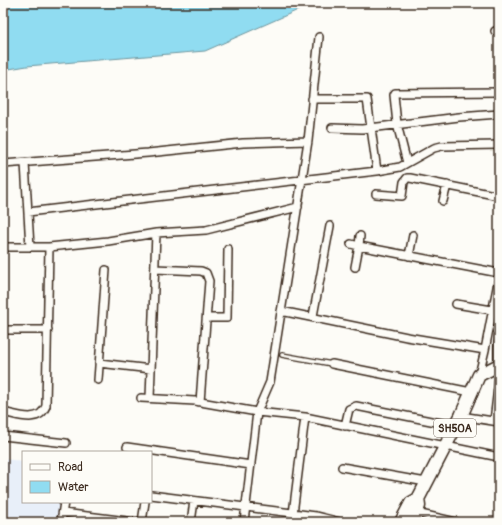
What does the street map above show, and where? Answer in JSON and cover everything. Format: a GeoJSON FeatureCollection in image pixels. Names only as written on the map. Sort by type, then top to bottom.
{"type":"FeatureCollection","features":[{"type":"Feature","properties":{"kind":"main road"},"geometry":{"type":"LineString","coordinates":[[479,375],[498,366]]}},
{"type":"Feature","properties":{"kind":"main road","name":"SH50A"},"geometry":{"type":"LineString","coordinates":[[401,522],[411,503],[418,499],[458,421],[479,375]]}},
{"type":"Feature","properties":{"kind":"main road"},"geometry":{"type":"LineString","coordinates":[[415,518],[419,506],[418,499]]}},
{"type":"Feature","properties":{"kind":"street"},"geometry":{"type":"LineString","coordinates":[[244,522],[257,412],[270,382],[298,207],[308,141],[318,37]]}},
{"type":"Feature","properties":{"kind":"street"},"geometry":{"type":"LineString","coordinates":[[407,163],[397,124],[395,93],[499,92]]}},
{"type":"Feature","properties":{"kind":"street"},"geometry":{"type":"LineString","coordinates":[[312,100],[367,98],[377,171]]}},
{"type":"Feature","properties":{"kind":"street"},"geometry":{"type":"LineString","coordinates":[[332,128],[371,128],[459,116],[499,114]]}},
{"type":"Feature","properties":{"kind":"street"},"geometry":{"type":"LineString","coordinates":[[3,164],[148,153],[243,142],[308,141]]}},
{"type":"Feature","properties":{"kind":"street"},"geometry":{"type":"LineString","coordinates":[[28,212],[377,171],[400,167],[434,148],[442,146],[499,145]]}},
{"type":"Feature","properties":{"kind":"street"},"geometry":{"type":"LineString","coordinates":[[25,163],[30,247]]}},
{"type":"Feature","properties":{"kind":"street"},"geometry":{"type":"LineString","coordinates":[[376,194],[402,196],[404,182],[407,178],[499,196]]}},
{"type":"Feature","properties":{"kind":"street"},"geometry":{"type":"LineString","coordinates":[[443,201],[447,185]]}},
{"type":"Feature","properties":{"kind":"street"},"geometry":{"type":"LineString","coordinates":[[3,247],[49,247],[108,241],[156,233],[206,230],[298,207]]}},
{"type":"Feature","properties":{"kind":"street"},"geometry":{"type":"LineString","coordinates":[[313,316],[330,226]]}},
{"type":"Feature","properties":{"kind":"street"},"geometry":{"type":"LineString","coordinates":[[150,398],[156,233]]}},
{"type":"Feature","properties":{"kind":"street"},"geometry":{"type":"LineString","coordinates":[[409,256],[413,235]]}},
{"type":"Feature","properties":{"kind":"street"},"geometry":{"type":"LineString","coordinates":[[355,267],[360,236]]}},
{"type":"Feature","properties":{"kind":"street"},"geometry":{"type":"LineString","coordinates":[[351,244],[499,273]]}},
{"type":"Feature","properties":{"kind":"street"},"geometry":{"type":"LineString","coordinates":[[3,412],[36,417],[43,413],[46,406],[45,374],[48,330],[49,247]]}},
{"type":"Feature","properties":{"kind":"street"},"geometry":{"type":"LineString","coordinates":[[208,318],[227,318],[228,249]]}},
{"type":"Feature","properties":{"kind":"street"},"geometry":{"type":"LineString","coordinates":[[155,269],[201,271],[206,273],[209,281],[208,318],[200,402]]}},
{"type":"Feature","properties":{"kind":"street"},"geometry":{"type":"LineString","coordinates":[[98,380],[106,270]]}},
{"type":"Feature","properties":{"kind":"street"},"geometry":{"type":"LineString","coordinates":[[479,375],[499,277]]}},
{"type":"Feature","properties":{"kind":"street"},"geometry":{"type":"LineString","coordinates":[[456,304],[492,310]]}},
{"type":"Feature","properties":{"kind":"street"},"geometry":{"type":"LineString","coordinates":[[281,311],[313,316],[406,337],[484,350]]}},
{"type":"Feature","properties":{"kind":"street"},"geometry":{"type":"LineString","coordinates":[[3,330],[48,330]]}},
{"type":"Feature","properties":{"kind":"street"},"geometry":{"type":"LineString","coordinates":[[99,363],[151,369]]}},
{"type":"Feature","properties":{"kind":"street"},"geometry":{"type":"LineString","coordinates":[[332,364],[471,392]]}},
{"type":"Feature","properties":{"kind":"street"},"geometry":{"type":"LineString","coordinates":[[345,426],[349,409],[356,406],[458,421],[497,421],[499,380]]}},
{"type":"Feature","properties":{"kind":"street"},"geometry":{"type":"LineString","coordinates":[[141,398],[200,402],[257,412],[305,417],[499,457]]}},
{"type":"Feature","properties":{"kind":"street"},"geometry":{"type":"LineString","coordinates":[[292,522],[305,417]]}},
{"type":"Feature","properties":{"kind":"street"},"geometry":{"type":"LineString","coordinates":[[3,436],[66,443]]}},
{"type":"Feature","properties":{"kind":"street"},"geometry":{"type":"LineString","coordinates":[[127,447],[146,451]]}},
{"type":"Feature","properties":{"kind":"street"},"geometry":{"type":"LineString","coordinates":[[152,452],[251,465]]}},
{"type":"Feature","properties":{"kind":"street"},"geometry":{"type":"LineString","coordinates":[[342,467],[426,482]]}},
{"type":"Feature","properties":{"kind":"street"},"geometry":{"type":"LineString","coordinates":[[152,494],[194,501],[246,506],[340,522]]}},
{"type":"Feature","properties":{"kind":"street"},"geometry":{"type":"LineString","coordinates":[[191,522],[194,501]]}},
{"type":"Feature","properties":{"kind":"street"},"geometry":{"type":"LineString","coordinates":[[61,522],[64,503]]}},
{"type":"Feature","properties":{"kind":"street"},"geometry":{"type":"LineString","coordinates":[[142,522],[145,503]]}},
{"type":"Feature","properties":{"kind":"street"},"geometry":{"type":"LineString","coordinates":[[63,513],[135,522]]}},
{"type":"Feature","properties":{"kind":"street"},"geometry":{"type":"LineString","coordinates":[[415,518],[456,522]]}},
{"type":"Feature","properties":{"kind":"lane"},"geometry":{"type":"LineString","coordinates":[[498,366],[499,324]]}},
{"type":"Feature","properties":{"kind":"lane"},"geometry":{"type":"LineString","coordinates":[[282,356],[332,364]]}},
{"type":"Feature","properties":{"kind":"shaded area"},"geometry":{"type":"Polygon","coordinates":[[[3,459],[22,461],[22,503],[62,503],[60,522],[3,522],[3,459]]]}},
{"type":"Feature","properties":{"kind":"water"},"geometry":{"type":"Polygon","coordinates":[[[3,3],[314,3],[205,51],[27,66],[3,70],[3,3]]]}}]}
